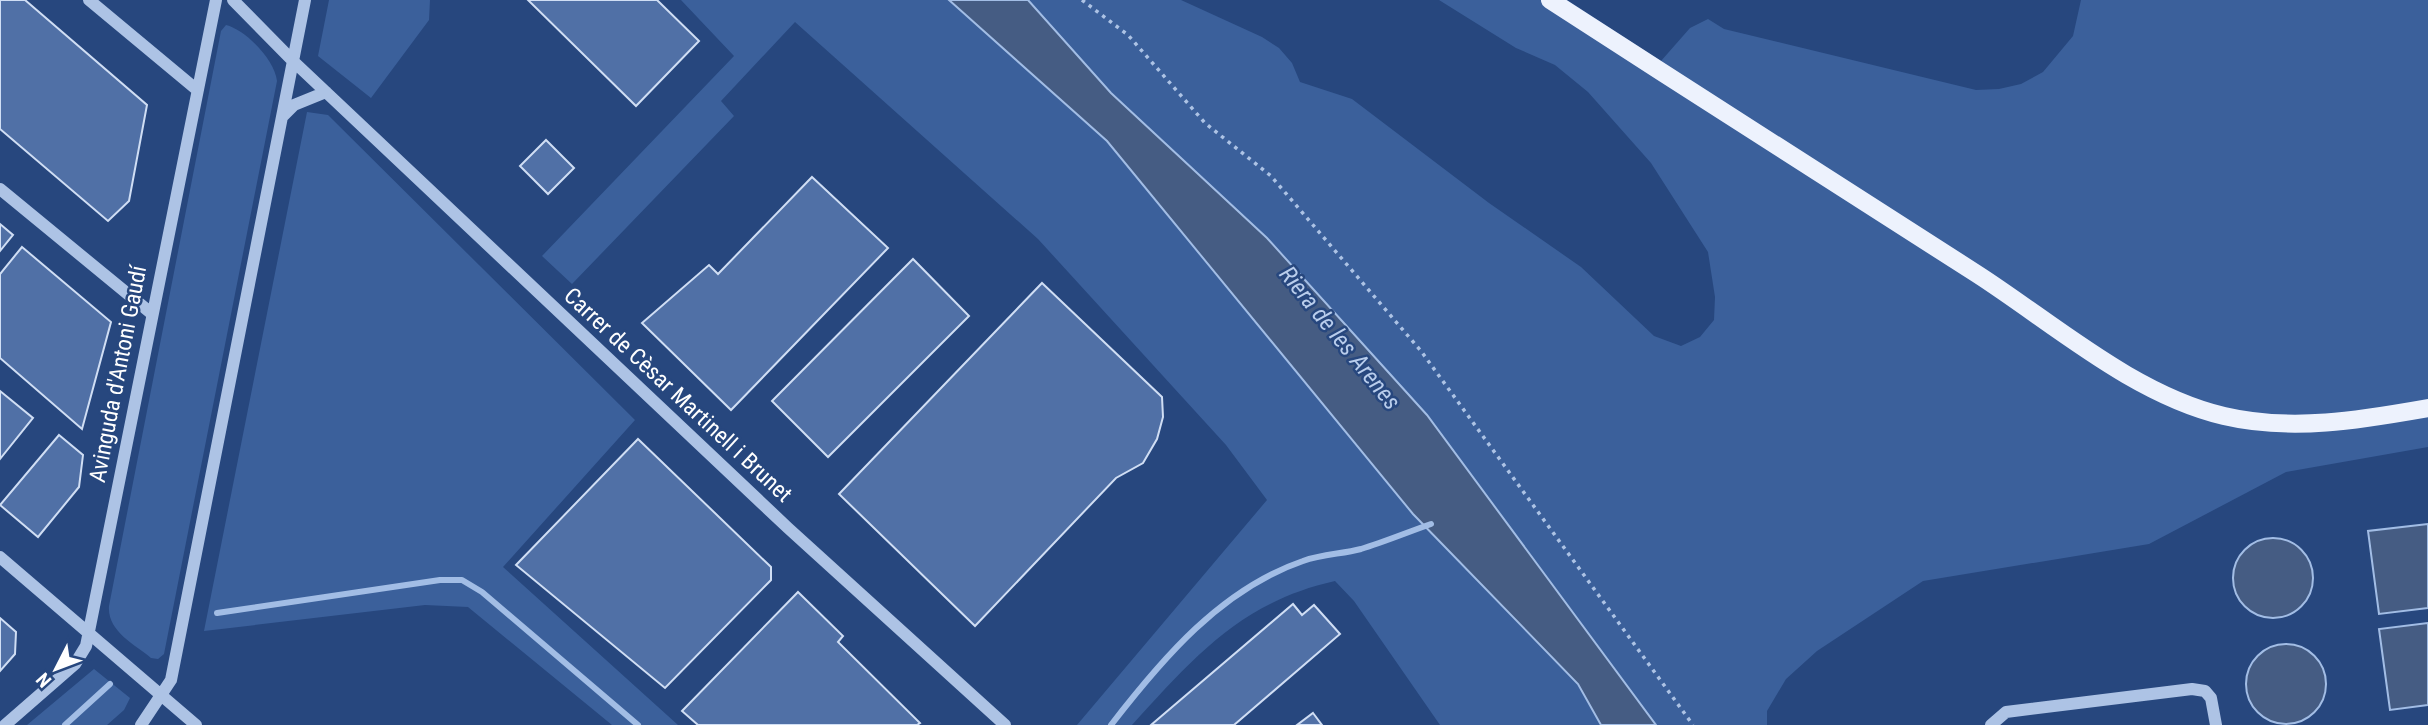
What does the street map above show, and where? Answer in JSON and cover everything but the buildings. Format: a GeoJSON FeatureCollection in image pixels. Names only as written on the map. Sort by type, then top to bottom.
{"type":"FeatureCollection","features":[{"type":"Feature","properties":{"kind":"main road"},"geometry":{"type":"LineString","coordinates":[[1550,0],[1980,275],[2096,354],[2160,392],[2225,417],[2274,423],[2325,424],[2428,408]]}},
{"type":"Feature","properties":{"kind":"street"},"geometry":{"type":"LineString","coordinates":[[89,0],[196,89]]}},
{"type":"Feature","properties":{"kind":"street","name":"Avinguda d'Antoni Gaudí"},"geometry":{"type":"LineString","coordinates":[[5,725],[75,664],[86,646],[216,0]]}},
{"type":"Feature","properties":{"kind":"street","name":"Carrer de Cèsar Martinell i Brunet"},"geometry":{"type":"LineString","coordinates":[[233,0],[293,61],[788,528],[1004,725]]}},
{"type":"Feature","properties":{"kind":"street"},"geometry":{"type":"LineString","coordinates":[[141,725],[171,680],[305,0]]}},
{"type":"Feature","properties":{"kind":"street"},"geometry":{"type":"LineString","coordinates":[[282,117],[294,105],[326,92]]}},
{"type":"Feature","properties":{"kind":"street"},"geometry":{"type":"LineString","coordinates":[[0,189],[151,313]]}},
{"type":"Feature","properties":{"kind":"street"},"geometry":{"type":"LineString","coordinates":[[0,557],[196,725]]}},
{"type":"Feature","properties":{"kind":"street"},"geometry":{"type":"LineString","coordinates":[[1991,725],[2006,712],[2192,689],[2205,691],[2211,698],[2216,725]]}},
{"type":"Feature","properties":{"kind":"path"},"geometry":{"type":"LineString","coordinates":[[1082,0],[1128,35],[1205,123],[1271,176],[1412,341],[1693,725]]}},
{"type":"Feature","properties":{"kind":"shaded area"},"geometry":{"type":"Polygon","coordinates":[[[329,0],[430,0],[429,20],[371,98],[318,56],[329,0]]]}},
{"type":"Feature","properties":{"kind":"shaded area"},"geometry":{"type":"Polygon","coordinates":[[[681,0],[949,0],[1107,141],[1413,514],[1578,684],[1601,725],[1440,725],[1354,601],[1335,581],[1302,590],[1272,603],[1222,635],[1177,677],[1132,725],[1077,725],[1267,500],[1226,445],[1038,239],[795,22],[721,101],[734,116],[572,284],[542,256],[734,56],[681,0]]]}},
{"type":"Feature","properties":{"kind":"shaded area"},"geometry":{"type":"Polygon","coordinates":[[[1028,0],[1181,0],[1262,37],[1279,48],[1292,63],[1300,82],[1352,99],[1489,203],[1581,267],[1654,336],[1681,346],[1700,337],[1714,320],[1715,297],[1708,252],[1651,163],[1588,92],[1555,65],[1516,48],[1439,0],[1567,0],[1661,61],[1690,28],[1708,19],[1724,29],[1976,90],[2021,84],[2043,72],[2073,36],[2081,0],[2428,0],[2428,447],[2286,472],[2149,544],[1923,581],[1817,651],[1786,679],[1767,711],[1767,725],[1656,725],[1427,415],[1267,238],[1111,93],[1028,0]]]}},
{"type":"Feature","properties":{"kind":"shaded area"},"geometry":{"type":"Polygon","coordinates":[[[226,25],[242,33],[258,47],[271,64],[277,81],[164,654],[158,659],[151,658],[117,630],[112,623],[109,606],[221,31],[226,25]]]}},
{"type":"Feature","properties":{"kind":"shaded area"},"geometry":{"type":"Polygon","coordinates":[[[307,112],[328,115],[635,420],[503,567],[678,725],[612,725],[468,607],[425,605],[204,631],[307,112]]]}},
{"type":"Feature","properties":{"kind":"shaded area"},"geometry":{"type":"Polygon","coordinates":[[[94,669],[130,698],[124,710],[107,725],[27,725],[94,669]]]}},
{"type":"Feature","properties":{"kind":"water","name":"Riera de les Arenes"},"geometry":{"type":"Polygon","coordinates":[[[949,0],[1028,0],[1111,93],[1267,238],[1427,415],[1656,725],[1601,725],[1578,684],[1413,514],[1107,141],[949,0]]]}},
{"type":"Feature","properties":{"kind":"water"},"geometry":{"type":"Polygon","coordinates":[[[2428,524],[2428,608],[2379,614],[2368,531],[2428,524]]]}},
{"type":"Feature","properties":{"kind":"water"},"geometry":{"type":"Polygon","coordinates":[[[2273,538],[2288,541],[2301,550],[2310,563],[2313,578],[2310,593],[2301,606],[2288,615],[2273,618],[2258,615],[2245,606],[2236,593],[2233,578],[2236,563],[2245,550],[2258,541],[2273,538]]]}},
{"type":"Feature","properties":{"kind":"water"},"geometry":{"type":"Polygon","coordinates":[[[2428,623],[2428,705],[2390,710],[2379,629],[2428,623]]]}},
{"type":"Feature","properties":{"kind":"water"},"geometry":{"type":"Polygon","coordinates":[[[2286,644],[2301,647],[2314,656],[2323,669],[2326,684],[2323,699],[2314,712],[2301,721],[2286,724],[2271,721],[2258,712],[2249,699],[2246,684],[2249,669],[2258,656],[2271,647],[2286,644]]]}},
{"type":"Feature","properties":{"kind":"waterway"},"geometry":{"type":"LineString","coordinates":[[1111,725],[1173,651],[1195,629],[1246,589],[1273,573],[1303,561],[1361,549],[1431,524]]}},
{"type":"Feature","properties":{"kind":"waterway"},"geometry":{"type":"LineString","coordinates":[[217,613],[440,580],[462,580],[482,592],[638,725]]}},
{"type":"Feature","properties":{"kind":"waterway"},"geometry":{"type":"LineString","coordinates":[[65,725],[110,684]]}}]}
